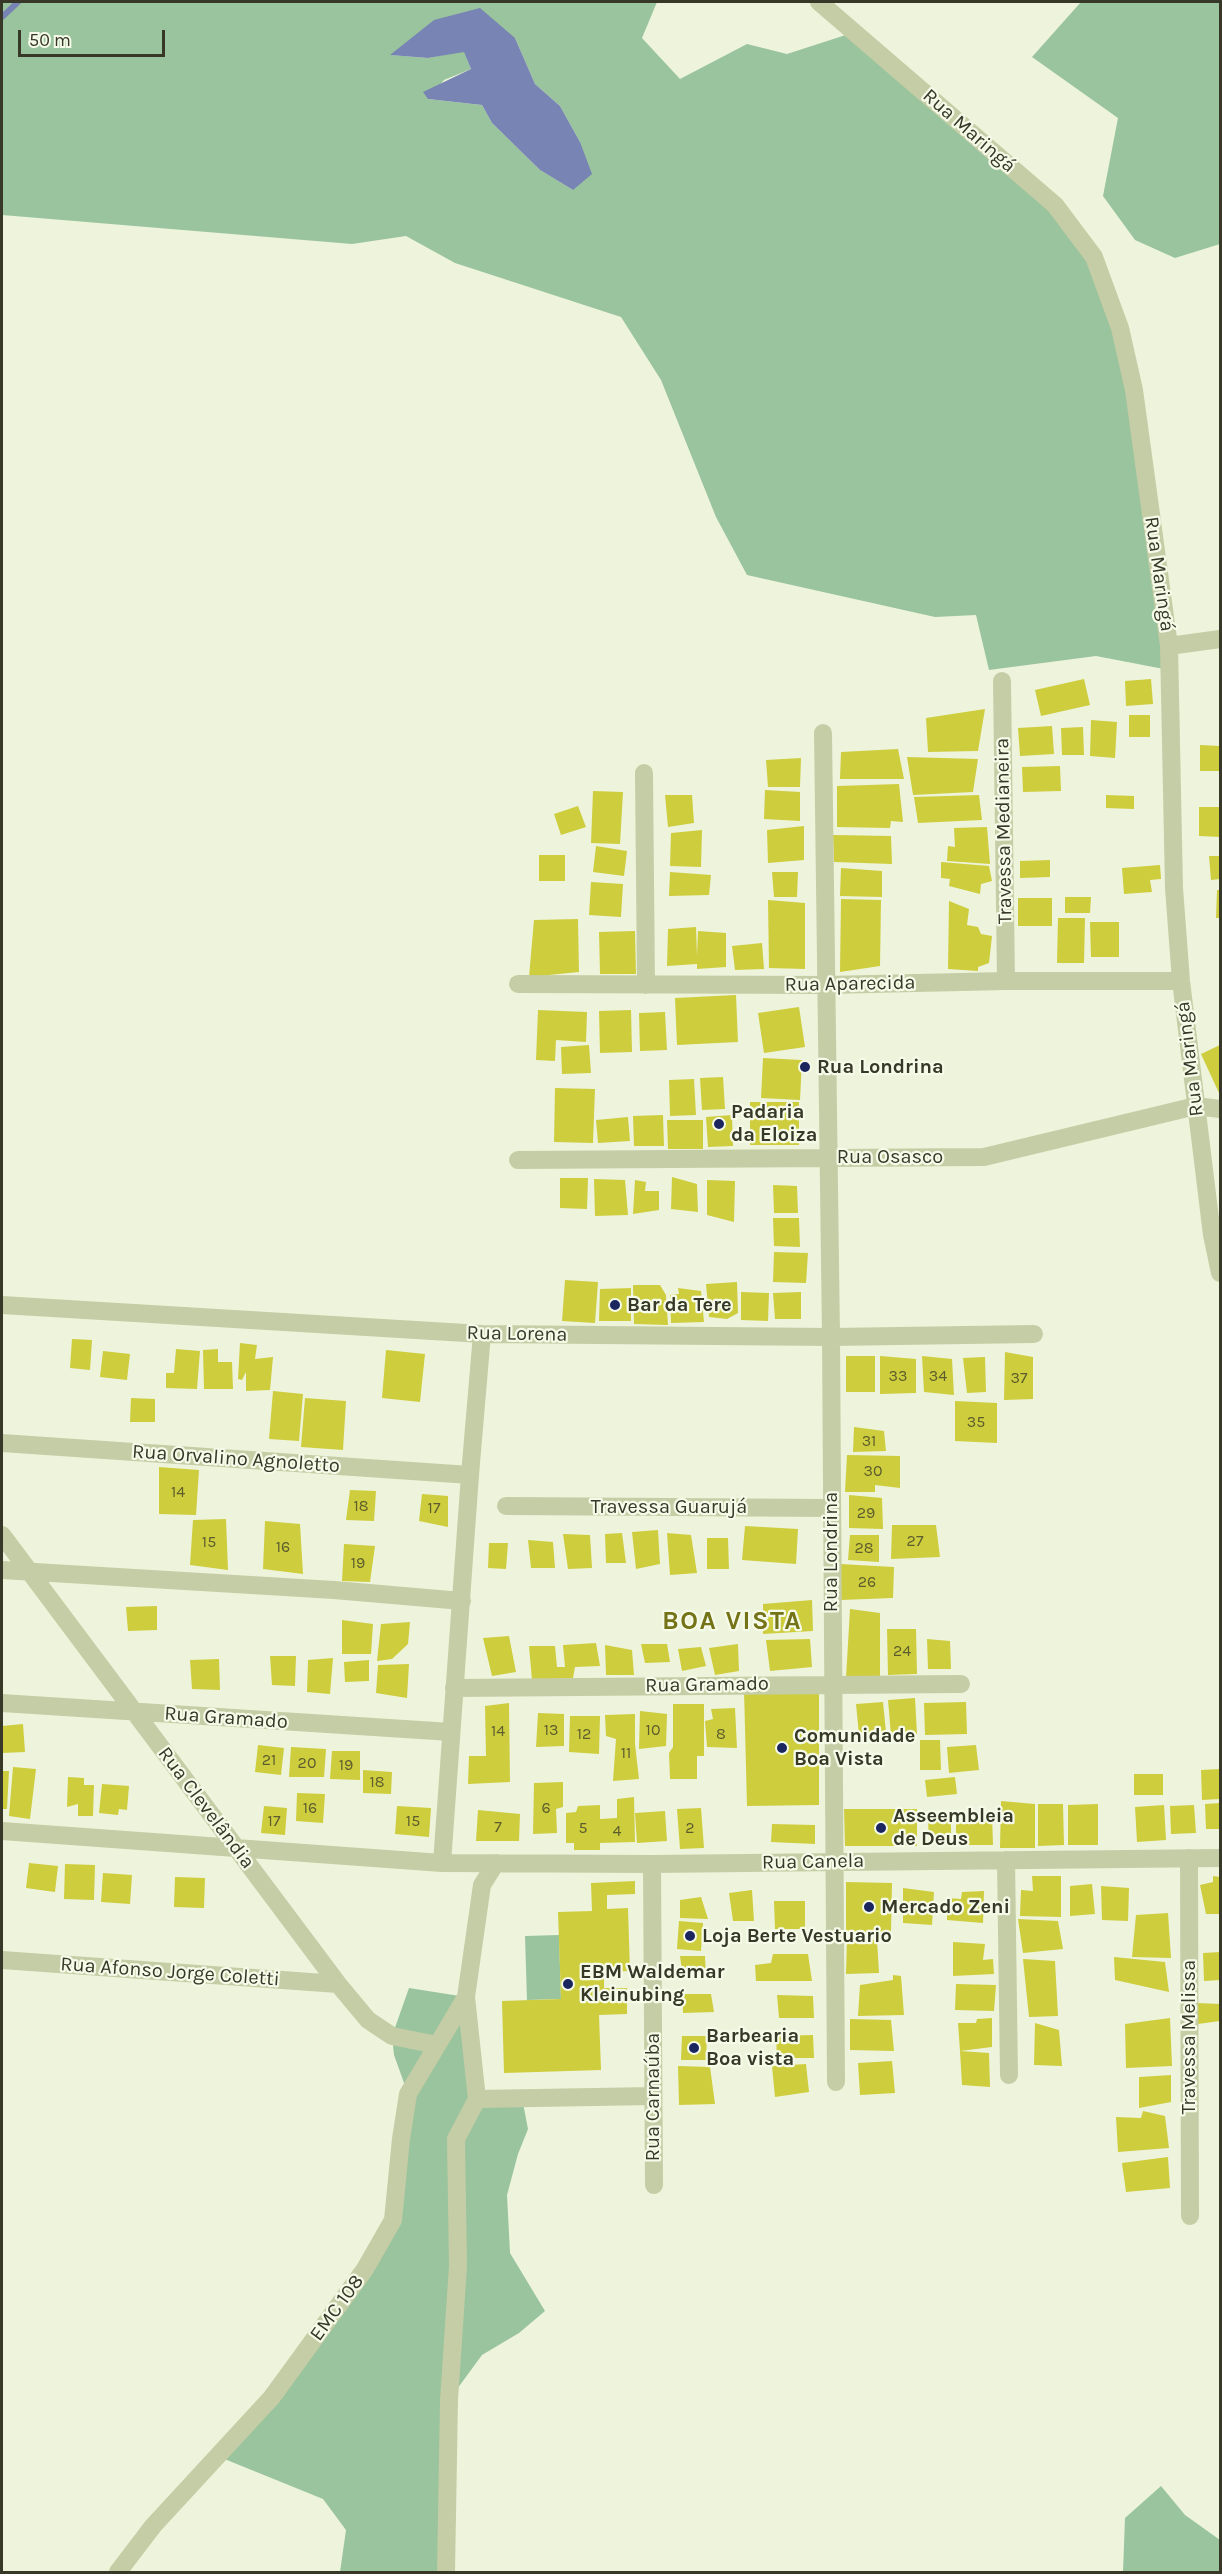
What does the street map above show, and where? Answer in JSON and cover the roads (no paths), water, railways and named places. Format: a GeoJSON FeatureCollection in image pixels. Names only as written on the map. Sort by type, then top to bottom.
{"type":"FeatureCollection","features":[{"type":"Feature","properties":{"kind":"street","name":"Rua Maringá"},"geometry":{"type":"LineString","coordinates":[[819,2],[1055,206],[1094,257],[1120,328],[1134,390],[1169,646],[1174,888],[1181,981],[1212,1235],[1221,1272]]}},
{"type":"Feature","properties":{"kind":"street"},"geometry":{"type":"LineString","coordinates":[[1169,646],[1221,639]]}},
{"type":"Feature","properties":{"kind":"street","name":"Travessa Medianeira"},"geometry":{"type":"LineString","coordinates":[[1002,681],[1006,981]]}},
{"type":"Feature","properties":{"kind":"street","name":"Rua Londrina"},"geometry":{"type":"LineString","coordinates":[[823,733],[831,1337],[836,2082]]}},
{"type":"Feature","properties":{"kind":"street"},"geometry":{"type":"LineString","coordinates":[[644,772],[646,985]]}},
{"type":"Feature","properties":{"kind":"street","name":"Rua Aparecida"},"geometry":{"type":"LineString","coordinates":[[518,984],[827,986],[1006,981],[1181,981]]}},
{"type":"Feature","properties":{"kind":"street","name":"Rua Osasco"},"geometry":{"type":"LineString","coordinates":[[518,1160],[984,1157],[1196,1106],[1221,1109]]}},
{"type":"Feature","properties":{"kind":"street","name":"Rua Lorena"},"geometry":{"type":"LineString","coordinates":[[2,1305],[482,1334],[831,1337],[1034,1334]]}},
{"type":"Feature","properties":{"kind":"street"},"geometry":{"type":"LineString","coordinates":[[442,1863],[482,1334]]}},
{"type":"Feature","properties":{"kind":"street","name":"Rua Orvalino Agnoletto"},"geometry":{"type":"LineString","coordinates":[[2,1443],[470,1475]]}},
{"type":"Feature","properties":{"kind":"street","name":"Travessa Guarujá"},"geometry":{"type":"LineString","coordinates":[[506,1506],[831,1508]]}},
{"type":"Feature","properties":{"kind":"street","name":"Rua Clevelândia"},"geometry":{"type":"LineString","coordinates":[[2,1535],[338,1984],[368,2020],[393,2036],[437,2045]]}},
{"type":"Feature","properties":{"kind":"street"},"geometry":{"type":"LineString","coordinates":[[2,1570],[334,1590],[462,1601]]}},
{"type":"Feature","properties":{"kind":"street","name":"Rua Gramado"},"geometry":{"type":"LineString","coordinates":[[454,1688],[832,1683],[961,1684]]}},
{"type":"Feature","properties":{"kind":"street","name":"Rua Gramado"},"geometry":{"type":"LineString","coordinates":[[2,1703],[451,1732]]}},
{"type":"Feature","properties":{"kind":"street","name":"Rua Canela"},"geometry":{"type":"LineString","coordinates":[[2,1831],[442,1863],[652,1864],[1221,1858]]}},
{"type":"Feature","properties":{"kind":"street","name":"Travessa Melissa"},"geometry":{"type":"LineString","coordinates":[[1189,1858],[1190,2216]]}},
{"type":"Feature","properties":{"kind":"street"},"geometry":{"type":"LineString","coordinates":[[1006,1860],[1009,2075]]}},
{"type":"Feature","properties":{"kind":"street"},"geometry":{"type":"LineString","coordinates":[[446,2572],[449,2400],[458,2266],[456,2139],[477,2099],[466,1997],[482,1885],[496,1863]]}},
{"type":"Feature","properties":{"kind":"street","name":"Rua Carnaúba"},"geometry":{"type":"LineString","coordinates":[[652,1864],[654,2185]]}},
{"type":"Feature","properties":{"kind":"street","name":"Rua Afonso Jorge Coletti"},"geometry":{"type":"LineString","coordinates":[[2,1960],[338,1984]]}},
{"type":"Feature","properties":{"kind":"street","name":"EMC 108"},"geometry":{"type":"LineString","coordinates":[[118,2572],[153,2526],[272,2397],[365,2269],[393,2220],[408,2094],[466,1997]]}},
{"type":"Feature","properties":{"kind":"street"},"geometry":{"type":"LineString","coordinates":[[477,2099],[653,2096]]}},
{"type":"Feature","properties":{"kind":"water"},"geometry":{"type":"Polygon","coordinates":[[[480,8],[515,38],[535,84],[560,106],[580,142],[592,174],[573,190],[540,170],[492,123],[482,105],[428,99],[423,92],[471,69],[464,52],[428,58],[390,55],[434,20],[480,8]]]}},
{"type":"Feature","properties":{"kind":"waterway"},"geometry":{"type":"LineString","coordinates":[[2,17],[18,2]]}},
{"type":"Feature","properties":{"kind":"place","name":"Rua Londrina"},"geometry":{"type":"Point","coordinates":[805,1067]}},
{"type":"Feature","properties":{"kind":"place","name":"Padaria da Eloiza"},"geometry":{"type":"Point","coordinates":[719,1124]}},
{"type":"Feature","properties":{"kind":"place","name":"Bar da Tere"},"geometry":{"type":"Point","coordinates":[615,1305]}},
{"type":"Feature","properties":{"kind":"place","name":"Comunidade Boa Vista"},"geometry":{"type":"Point","coordinates":[782,1748]}},
{"type":"Feature","properties":{"kind":"place","name":"Asseembleia de Deus"},"geometry":{"type":"Point","coordinates":[881,1828]}},
{"type":"Feature","properties":{"kind":"place","name":"Mercado Zeni"},"geometry":{"type":"Point","coordinates":[869,1907]}},
{"type":"Feature","properties":{"kind":"place","name":"Loja Berte Vestuario"},"geometry":{"type":"Point","coordinates":[690,1936]}},
{"type":"Feature","properties":{"kind":"place","name":"EBM Waldemar Kleinubing"},"geometry":{"type":"Point","coordinates":[568,1984]}},
{"type":"Feature","properties":{"kind":"place","name":"Barbearia Boa vista"},"geometry":{"type":"Point","coordinates":[694,2048]}},
{"type":"Feature","properties":{"kind":"district","name":"BOA VISTA"},"geometry":{"type":"Point","coordinates":[732,1622]}}]}
